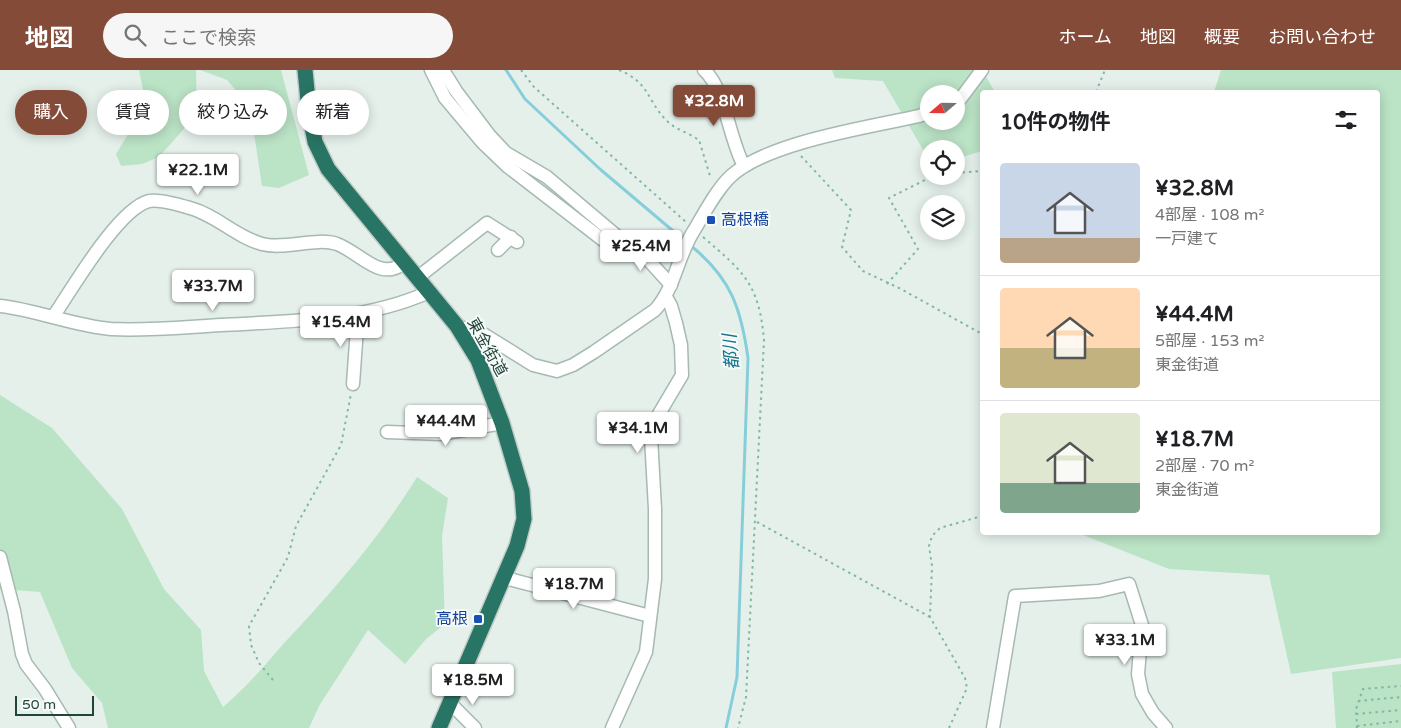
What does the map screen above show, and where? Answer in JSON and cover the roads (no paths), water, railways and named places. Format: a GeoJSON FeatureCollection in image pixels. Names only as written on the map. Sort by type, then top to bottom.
{"type":"FeatureCollection","features":[{"type":"Feature","properties":{"kind":"highway","name":"東金街道"},"geometry":{"type":"LineString","coordinates":[[305,70],[309,112],[315,142],[328,169],[457,326],[478,360],[488,381],[522,491],[524,519],[505,578],[439,728]]}},
{"type":"Feature","properties":{"kind":"street"},"geometry":{"type":"LineString","coordinates":[[431,70],[445,98],[482,142],[507,166],[603,240],[624,242]]}},
{"type":"Feature","properties":{"kind":"street"},"geometry":{"type":"LineString","coordinates":[[444,70],[485,129],[506,153],[547,178],[624,242],[642,253],[671,285]]}},
{"type":"Feature","properties":{"kind":"street"},"geometry":{"type":"LineString","coordinates":[[704,70],[714,80],[736,153],[744,166]]}},
{"type":"Feature","properties":{"kind":"street"},"geometry":{"type":"LineString","coordinates":[[965,93],[982,70]]}},
{"type":"Feature","properties":{"kind":"street"},"geometry":{"type":"LineString","coordinates":[[457,326],[484,335],[533,365],[557,371],[573,365],[654,310],[666,297],[684,247],[694,230],[730,177],[744,166],[828,135],[920,116]]}},
{"type":"Feature","properties":{"kind":"street"},"geometry":{"type":"LineString","coordinates":[[53,317],[107,236],[139,206],[151,201],[192,208],[260,243],[276,246],[336,244],[384,270],[396,270],[404,263]]}},
{"type":"Feature","properties":{"kind":"street"},"geometry":{"type":"LineString","coordinates":[[417,278],[487,223],[514,240],[498,250]]}},
{"type":"Feature","properties":{"kind":"street"},"geometry":{"type":"LineString","coordinates":[[0,306],[28,309],[53,317],[103,328],[139,330],[358,314],[408,302],[429,292]]}},
{"type":"Feature","properties":{"kind":"street"},"geometry":{"type":"LineString","coordinates":[[612,728],[646,652],[655,579],[651,437],[653,424],[682,374],[681,345],[671,306],[666,297]]}},
{"type":"Feature","properties":{"kind":"street"},"geometry":{"type":"LineString","coordinates":[[352,384],[358,314]]}},
{"type":"Feature","properties":{"kind":"street"},"geometry":{"type":"LineString","coordinates":[[387,432],[441,434],[502,423]]}},
{"type":"Feature","properties":{"kind":"street"},"geometry":{"type":"LineString","coordinates":[[0,557],[14,610],[22,654],[26,664],[46,689],[69,728]]}},
{"type":"Feature","properties":{"kind":"street"},"geometry":{"type":"LineString","coordinates":[[505,578],[650,616]]}},
{"type":"Feature","properties":{"kind":"street"},"geometry":{"type":"LineString","coordinates":[[993,728],[1015,596],[1099,591],[1129,584],[1142,625],[1138,674],[1142,694],[1166,728]]}},
{"type":"Feature","properties":{"kind":"street"},"geometry":{"type":"LineString","coordinates":[[451,704],[475,728]]}},
{"type":"Feature","properties":{"kind":"waterway","name":"都川"},"geometry":{"type":"LineString","coordinates":[[506,70],[525,99],[601,170],[685,241]]}},
{"type":"Feature","properties":{"kind":"waterway","name":"都川"},"geometry":{"type":"LineString","coordinates":[[690,245],[715,270],[725,282],[732,295],[742,324],[748,358],[737,677],[726,728]]}},
{"type":"Feature","properties":{"kind":"place","name":"高根橋"},"geometry":{"type":"Point","coordinates":[711,220]}},
{"type":"Feature","properties":{"kind":"place","name":"高根"},"geometry":{"type":"Point","coordinates":[478,619]}}]}
